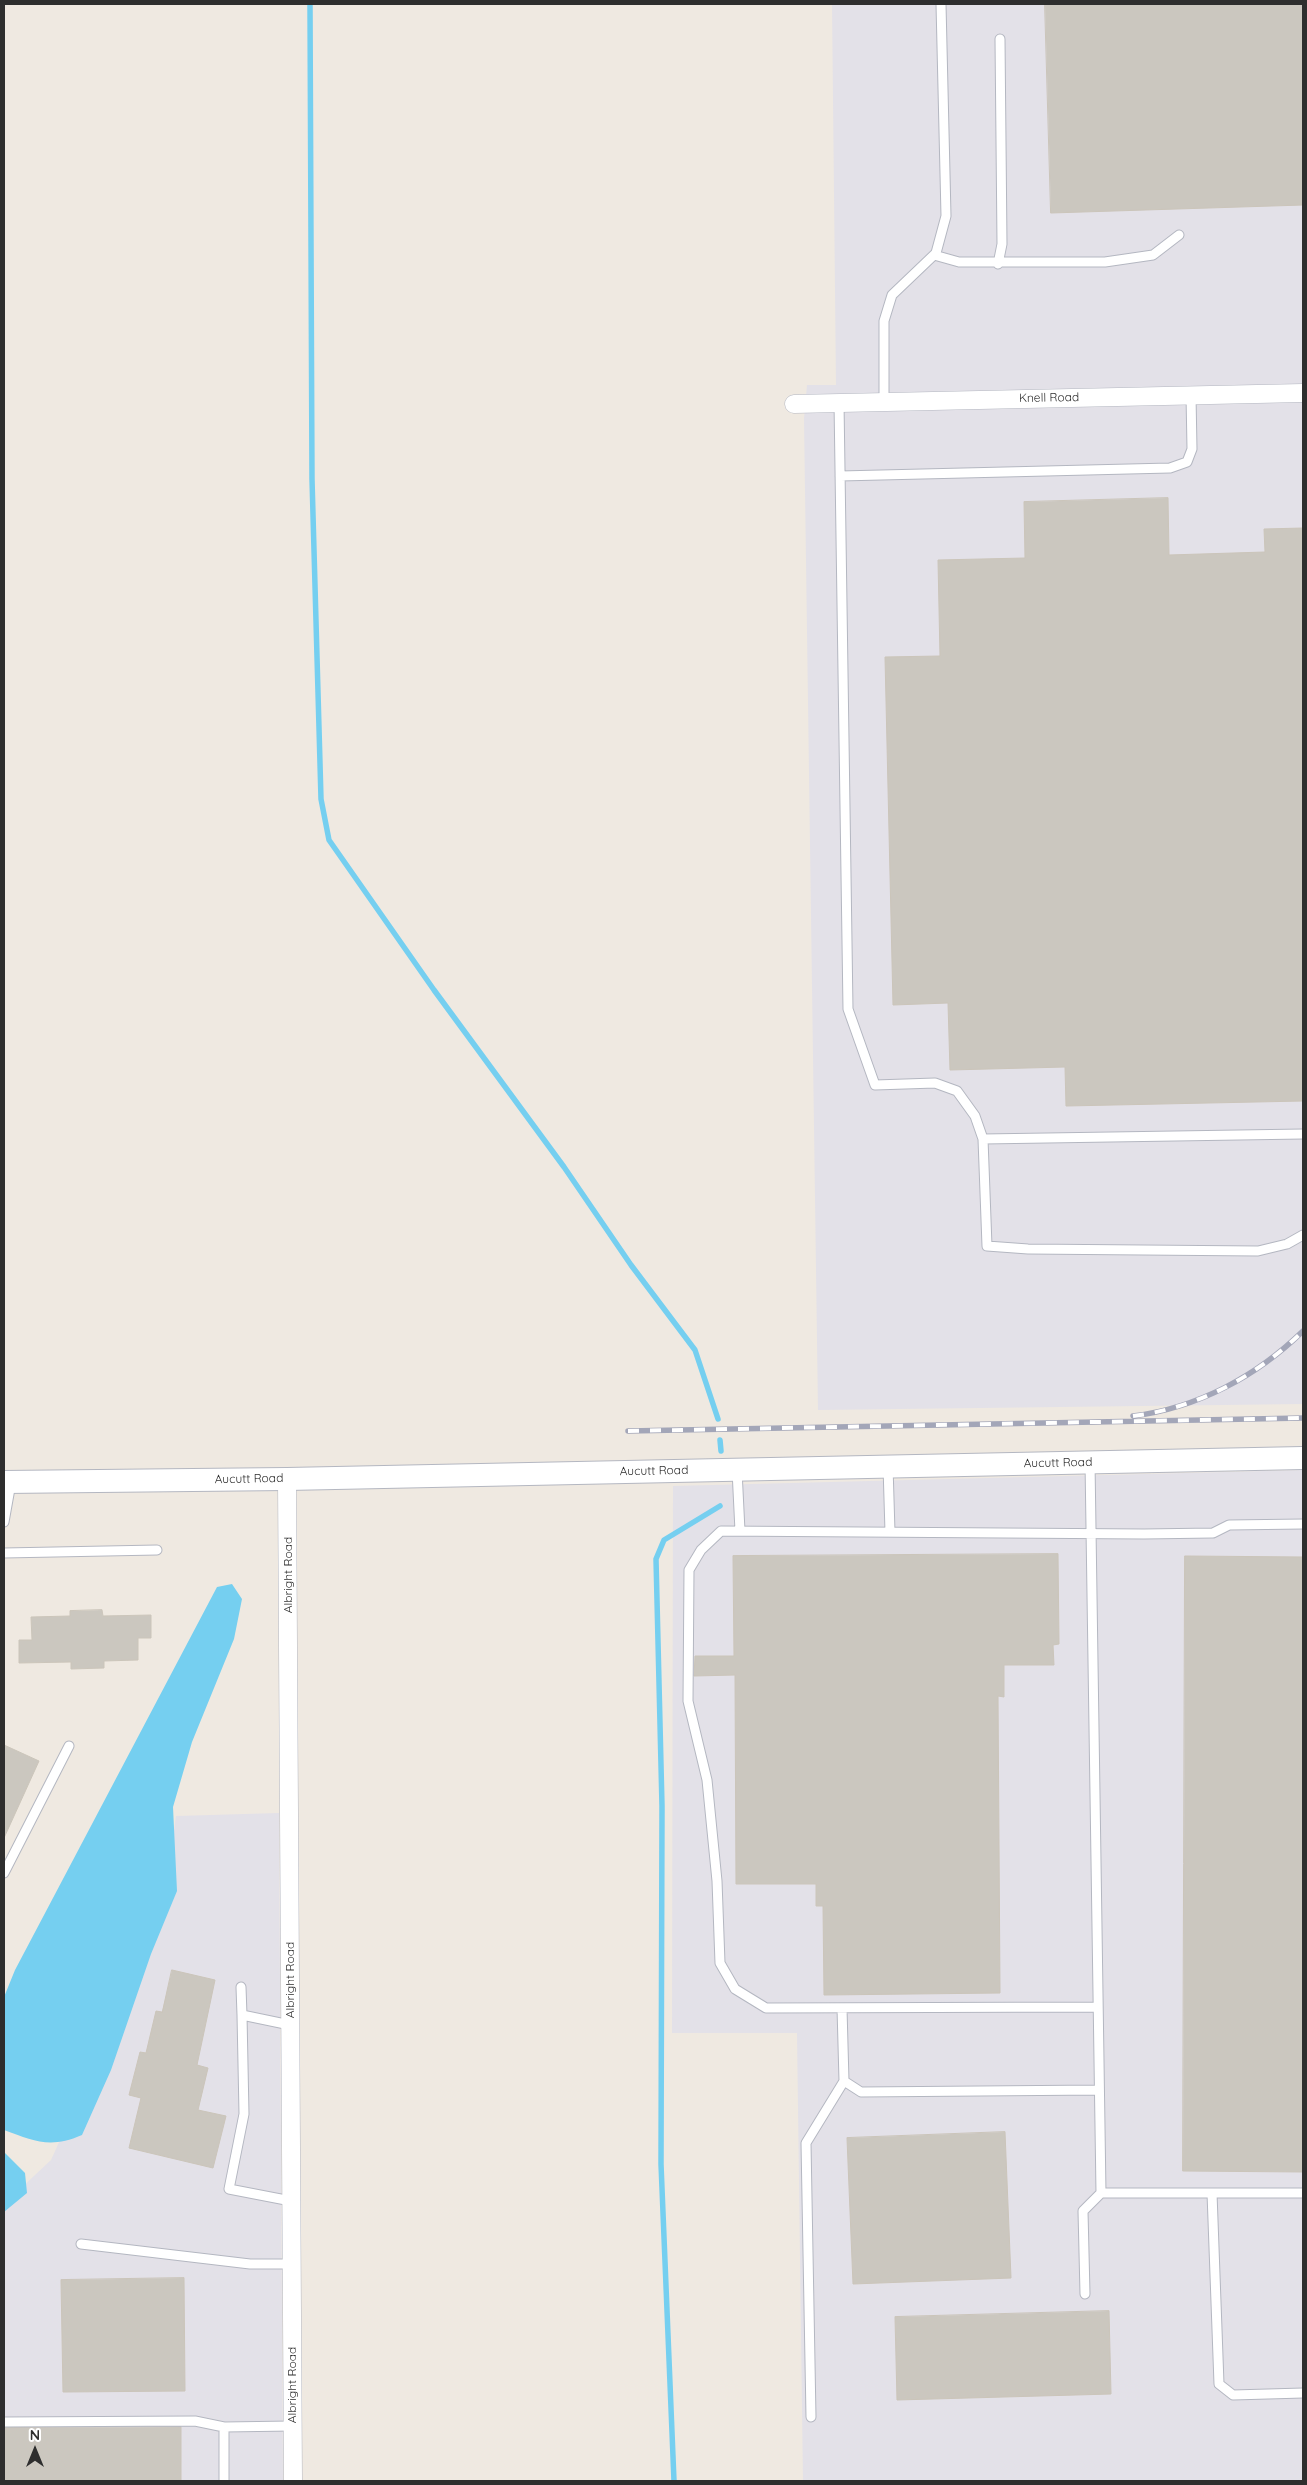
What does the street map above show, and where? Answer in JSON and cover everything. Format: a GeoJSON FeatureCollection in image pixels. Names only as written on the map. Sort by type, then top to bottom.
{"type":"FeatureCollection","features":[{"type":"Feature","properties":{"kind":"street","name":"Knell Road"},"geometry":{"type":"LineString","coordinates":[[794,404],[1303,393]]}},
{"type":"Feature","properties":{"kind":"street","name":"Aucutt Road"},"geometry":{"type":"LineString","coordinates":[[7,1482],[287,1479],[1303,1458]]}},
{"type":"Feature","properties":{"kind":"street","name":"Albright Road"},"geometry":{"type":"LineString","coordinates":[[287,1479],[293,2481]]}},
{"type":"Feature","properties":{"kind":"lane"},"geometry":{"type":"LineString","coordinates":[[884,402],[884,322],[892,295],[934,255],[946,216],[941,4]]}},
{"type":"Feature","properties":{"kind":"lane"},"geometry":{"type":"LineString","coordinates":[[998,264],[1002,244],[1000,39]]}},
{"type":"Feature","properties":{"kind":"lane"},"geometry":{"type":"LineString","coordinates":[[934,255],[959,262],[998,264],[1105,262],[1153,255],[1179,235]]}},
{"type":"Feature","properties":{"kind":"lane"},"geometry":{"type":"LineString","coordinates":[[840,476],[1170,468],[1187,462],[1192,449],[1191,395]]}},
{"type":"Feature","properties":{"kind":"lane"},"geometry":{"type":"LineString","coordinates":[[839,402],[848,1009],[875,1084],[934,1083],[957,1091],[975,1116],[983,1139],[988,1246],[1028,1249],[1258,1251],[1287,1244],[1303,1235]]}},
{"type":"Feature","properties":{"kind":"lane"},"geometry":{"type":"LineString","coordinates":[[983,1139],[1303,1134]]}},
{"type":"Feature","properties":{"kind":"lane"},"geometry":{"type":"LineString","coordinates":[[1090,1462],[1101,2193]]}},
{"type":"Feature","properties":{"kind":"lane"},"geometry":{"type":"LineString","coordinates":[[888,1466],[890,1532]]}},
{"type":"Feature","properties":{"kind":"lane"},"geometry":{"type":"LineString","coordinates":[[737,1469],[740,1531]]}},
{"type":"Feature","properties":{"kind":"lane"},"geometry":{"type":"LineString","coordinates":[[4,1522],[7,1482]]}},
{"type":"Feature","properties":{"kind":"lane"},"geometry":{"type":"LineString","coordinates":[[1098,2007],[766,2008],[734,1989],[720,1963],[717,1881],[707,1780],[688,1701],[689,1570],[701,1550],[721,1531],[1213,1533],[1229,1525],[1303,1524]]}},
{"type":"Feature","properties":{"kind":"lane"},"geometry":{"type":"LineString","coordinates":[[4,1553],[158,1550]]}},
{"type":"Feature","properties":{"kind":"lane"},"geometry":{"type":"LineString","coordinates":[[4,1873],[70,1746]]}},
{"type":"Feature","properties":{"kind":"lane"},"geometry":{"type":"LineString","coordinates":[[241,1987],[244,2114],[229,2189],[291,2201]]}},
{"type":"Feature","properties":{"kind":"lane"},"geometry":{"type":"LineString","coordinates":[[811,2417],[806,2143],[844,2081],[842,2008]]}},
{"type":"Feature","properties":{"kind":"lane"},"geometry":{"type":"LineString","coordinates":[[242,2015],[290,2025]]}},
{"type":"Feature","properties":{"kind":"lane"},"geometry":{"type":"LineString","coordinates":[[844,2081],[861,2092],[1099,2090]]}},
{"type":"Feature","properties":{"kind":"lane"},"geometry":{"type":"LineString","coordinates":[[1085,2294],[1082,2211],[1101,2193],[1303,2193]]}},
{"type":"Feature","properties":{"kind":"lane"},"geometry":{"type":"LineString","coordinates":[[1212,2193],[1219,2384],[1234,2395],[1303,2393]]}},
{"type":"Feature","properties":{"kind":"lane"},"geometry":{"type":"LineString","coordinates":[[81,2244],[250,2264],[291,2264]]}},
{"type":"Feature","properties":{"kind":"lane"},"geometry":{"type":"LineString","coordinates":[[4,2422],[195,2421],[224,2427],[292,2426]]}},
{"type":"Feature","properties":{"kind":"lane"},"geometry":{"type":"LineString","coordinates":[[224,2427],[224,2481]]}},
{"type":"Feature","properties":{"kind":"shaded area"},"geometry":{"type":"Polygon","coordinates":[[[832,4],[1303,4],[1303,1404],[818,1410],[804,419],[807,385],[836,385],[832,4]]]}},
{"type":"Feature","properties":{"kind":"shaded area"},"geometry":{"type":"Polygon","coordinates":[[[1303,1470],[1303,2481],[803,2481],[797,2033],[672,2033],[673,1486],[1303,1470]]]}},
{"type":"Feature","properties":{"kind":"shaded area"},"geometry":{"type":"Polygon","coordinates":[[[279,1813],[283,2481],[4,2481],[4,2204],[51,2160],[162,1915],[176,1816],[279,1813]]]}},
{"type":"Feature","properties":{"kind":"water"},"geometry":{"type":"Polygon","coordinates":[[[232,1584],[242,1599],[234,1639],[192,1742],[173,1807],[177,1891],[151,1954],[111,2070],[82,2135],[61,2142],[42,2142],[4,2130],[4,1997],[15,1970],[217,1587],[232,1584]]]}},
{"type":"Feature","properties":{"kind":"water"},"geometry":{"type":"Polygon","coordinates":[[[4,2152],[25,2173],[27,2193],[4,2212],[4,2152]]]}},
{"type":"Feature","properties":{"kind":"building"},"geometry":{"type":"Polygon","coordinates":[[[1045,4],[1303,4],[1303,205],[1051,213],[1045,4]]]}},
{"type":"Feature","properties":{"kind":"building"},"geometry":{"type":"Polygon","coordinates":[[[1168,498],[1169,555],[1265,552],[1264,529],[1303,528],[1303,1101],[1066,1106],[1065,1067],[950,1070],[948,1003],[893,1005],[885,657],[940,656],[938,560],[1025,558],[1024,502],[1168,498]]]}},
{"type":"Feature","properties":{"kind":"building"},"geometry":{"type":"Polygon","coordinates":[[[1058,1554],[1059,1644],[1053,1645],[1054,1665],[1004,1665],[1004,1697],[998,1696],[1000,1993],[824,1995],[823,1906],[816,1906],[816,1884],[736,1884],[735,1675],[694,1676],[695,1656],[734,1656],[733,1556],[1058,1554]]]}},
{"type":"Feature","properties":{"kind":"building"},"geometry":{"type":"Polygon","coordinates":[[[1185,1556],[1303,1557],[1303,2172],[1183,2171],[1185,1556]]]}},
{"type":"Feature","properties":{"kind":"building"},"geometry":{"type":"Polygon","coordinates":[[[102,1610],[103,1616],[151,1615],[151,1638],[138,1638],[138,1660],[104,1661],[104,1668],[71,1669],[71,1662],[19,1663],[19,1640],[32,1640],[31,1617],[70,1616],[70,1611],[102,1610]]]}},
{"type":"Feature","properties":{"kind":"building"},"geometry":{"type":"Polygon","coordinates":[[[4,1745],[39,1761],[4,1838],[4,1745]]]}},
{"type":"Feature","properties":{"kind":"building"},"geometry":{"type":"Polygon","coordinates":[[[172,1970],[215,1980],[197,2065],[208,2068],[198,2110],[226,2116],[213,2168],[129,2148],[141,2098],[129,2095],[140,2052],[146,2053],[156,2011],[162,2012],[172,1970]]]}},
{"type":"Feature","properties":{"kind":"building"},"geometry":{"type":"Polygon","coordinates":[[[1005,2132],[1011,2278],[853,2284],[847,2138],[1005,2132]]]}},
{"type":"Feature","properties":{"kind":"building"},"geometry":{"type":"Polygon","coordinates":[[[184,2278],[185,2391],[63,2392],[61,2280],[184,2278]]]}},
{"type":"Feature","properties":{"kind":"building"},"geometry":{"type":"Polygon","coordinates":[[[1109,2311],[1111,2394],[897,2400],[895,2317],[1109,2311]]]}},
{"type":"Feature","properties":{"kind":"building"},"geometry":{"type":"Polygon","coordinates":[[[181,2427],[181,2481],[4,2481],[4,2428],[181,2427]]]}},
{"type":"Feature","properties":{"kind":"waterway"},"geometry":{"type":"LineString","coordinates":[[310,4],[312,479],[321,799],[329,840],[434,990],[564,1167],[631,1265],[695,1350],[718,1419]]}},
{"type":"Feature","properties":{"kind":"waterway"},"geometry":{"type":"LineString","coordinates":[[720,1440],[721,1451]]}},
{"type":"Feature","properties":{"kind":"waterway"},"geometry":{"type":"LineString","coordinates":[[674,2481],[661,2164],[662,1806],[656,1559],[664,1540],[720,1506]]}},
{"type":"Feature","properties":{"kind":"railway"},"geometry":{"type":"LineString","coordinates":[[1133,1416],[1181,1406],[1225,1387],[1246,1376],[1266,1362],[1303,1331]]}},
{"type":"Feature","properties":{"kind":"railway"},"geometry":{"type":"LineString","coordinates":[[628,1431],[1303,1418]]}}]}
